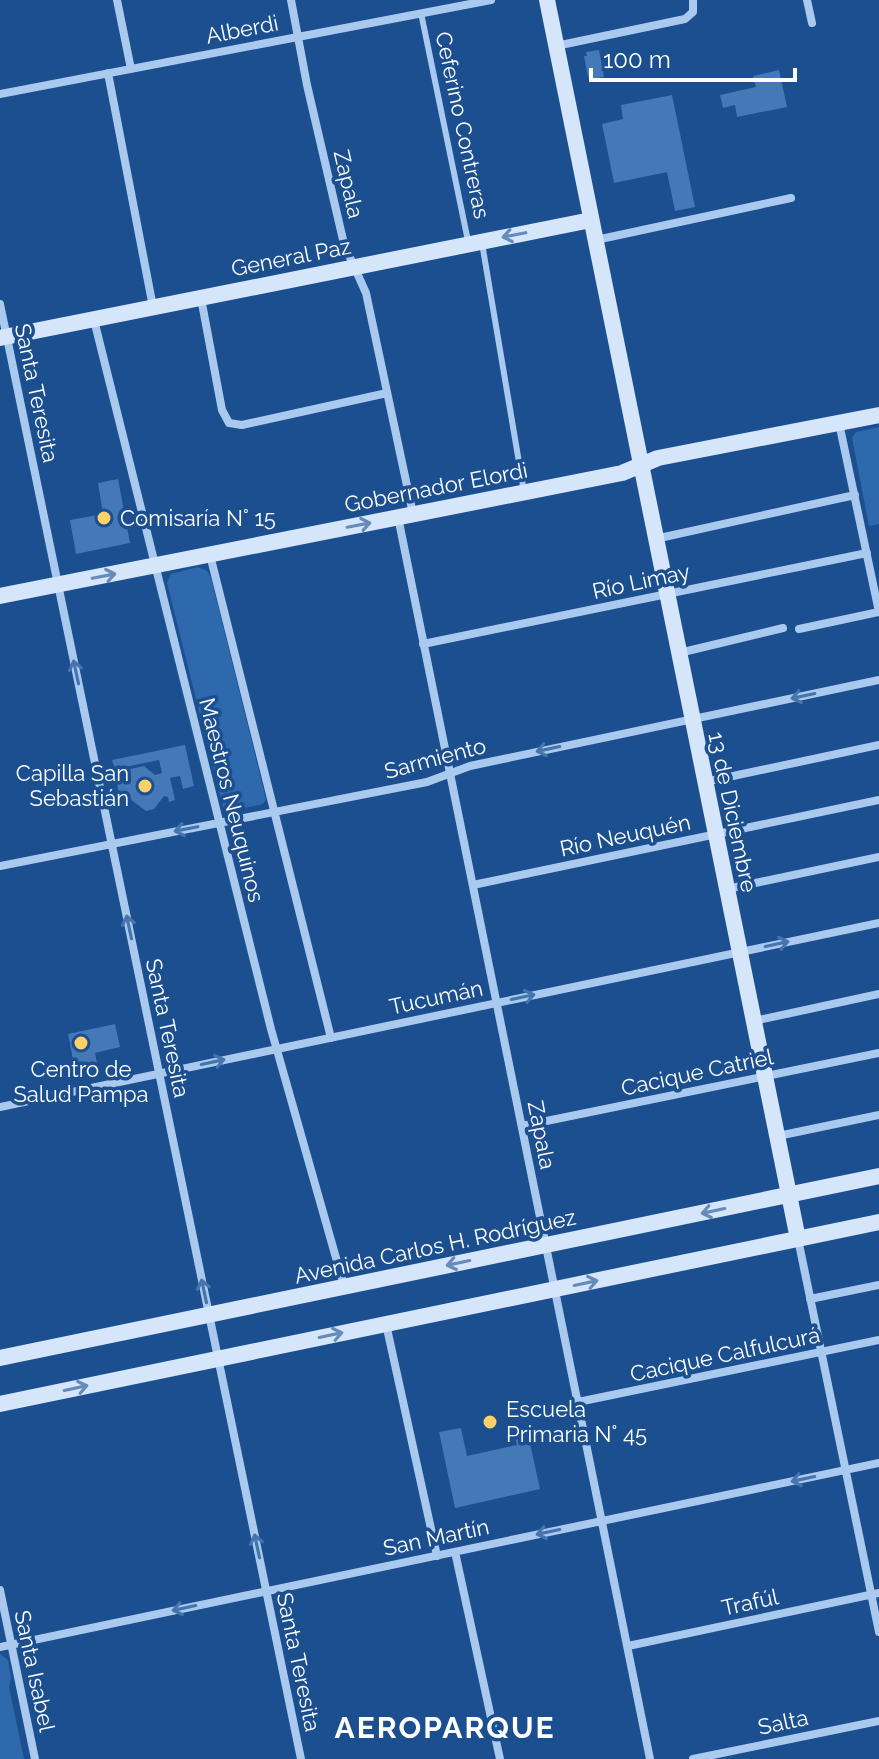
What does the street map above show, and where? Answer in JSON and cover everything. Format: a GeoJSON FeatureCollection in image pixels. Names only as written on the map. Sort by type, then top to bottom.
{"type":"FeatureCollection","features":[{"type":"Feature","properties":{"kind":"street"},"geometry":{"type":"LineString","coordinates":[[117,0],[131,69]]}},
{"type":"Feature","properties":{"kind":"street","name":"Zapala"},"geometry":{"type":"LineString","coordinates":[[291,0],[344,244],[365,289],[387,393],[423,644],[650,1759]]}},
{"type":"Feature","properties":{"kind":"street","name":"Alberdi"},"geometry":{"type":"LineString","coordinates":[[0,94],[491,0]]}},
{"type":"Feature","properties":{"kind":"street","name":"13 de Diciembre"},"geometry":{"type":"LineString","coordinates":[[547,0],[810,1299],[875,1594],[879,1632]]}},
{"type":"Feature","properties":{"kind":"street"},"geometry":{"type":"LineString","coordinates":[[556,46],[685,19],[693,12],[693,0]]}},
{"type":"Feature","properties":{"kind":"street"},"geometry":{"type":"LineString","coordinates":[[807,0],[812,23]]}},
{"type":"Feature","properties":{"kind":"street"},"geometry":{"type":"LineString","coordinates":[[108,73],[153,307]]}},
{"type":"Feature","properties":{"kind":"street"},"geometry":{"type":"LineString","coordinates":[[595,240],[791,198]]}},
{"type":"Feature","properties":{"kind":"street","name":"General Paz"},"geometry":{"type":"LineString","coordinates":[[3,337],[591,220]]}},
{"type":"Feature","properties":{"kind":"street"},"geometry":{"type":"LineString","coordinates":[[201,298],[222,410],[229,423],[242,425],[387,393]]}},
{"type":"Feature","properties":{"kind":"street","name":"Santa Teresita"},"geometry":{"type":"LineString","coordinates":[[0,304],[3,337],[58,585],[301,1759]]}},
{"type":"Feature","properties":{"kind":"street","name":"Maestros Neuquinos"},"geometry":{"type":"LineString","coordinates":[[94,319],[277,1049],[344,1287]]}},
{"type":"Feature","properties":{"kind":"street","name":"Gobernador Elordi"},"geometry":{"type":"LineString","coordinates":[[0,596],[626,472],[658,458],[879,415]]}},
{"type":"Feature","properties":{"kind":"street"},"geometry":{"type":"LineString","coordinates":[[799,629],[879,612],[839,423]]}},
{"type":"Feature","properties":{"kind":"street"},"geometry":{"type":"LineString","coordinates":[[655,539],[855,495]]}},
{"type":"Feature","properties":{"kind":"street","name":"Río Limay"},"geometry":{"type":"LineString","coordinates":[[423,644],[867,553]]}},
{"type":"Feature","properties":{"kind":"street","name":"Maestros Neuquinos"},"geometry":{"type":"LineString","coordinates":[[210,555],[331,1038]]}},
{"type":"Feature","properties":{"kind":"street"},"geometry":{"type":"LineString","coordinates":[[678,653],[783,628]]}},
{"type":"Feature","properties":{"kind":"street","name":"Sarmiento"},"geometry":{"type":"LineString","coordinates":[[0,866],[431,781],[470,766],[879,680]]}},
{"type":"Feature","properties":{"kind":"street"},"geometry":{"type":"LineString","coordinates":[[704,782],[879,745]]}},
{"type":"Feature","properties":{"kind":"street","name":"Río Neuquén"},"geometry":{"type":"LineString","coordinates":[[473,885],[879,800]]}},
{"type":"Feature","properties":{"kind":"street"},"geometry":{"type":"LineString","coordinates":[[726,889],[879,857]]}},
{"type":"Feature","properties":{"kind":"street","name":"Tucumán"},"geometry":{"type":"LineString","coordinates":[[0,1107],[879,923]]}},
{"type":"Feature","properties":{"kind":"street"},"geometry":{"type":"LineString","coordinates":[[754,1021],[879,994]]}},
{"type":"Feature","properties":{"kind":"street","name":"Cacique Catriel"},"geometry":{"type":"LineString","coordinates":[[522,1126],[879,1053]]}},
{"type":"Feature","properties":{"kind":"street"},"geometry":{"type":"LineString","coordinates":[[777,1136],[879,1115]]}},
{"type":"Feature","properties":{"kind":"street","name":"Avenida Carlos H. Rodríguez"},"geometry":{"type":"LineString","coordinates":[[0,1358],[879,1176]]}},
{"type":"Feature","properties":{"kind":"street"},"geometry":{"type":"LineString","coordinates":[[0,1404],[879,1222]]}},
{"type":"Feature","properties":{"kind":"street"},"geometry":{"type":"LineString","coordinates":[[810,1299],[879,1285]]}},
{"type":"Feature","properties":{"kind":"street"},"geometry":{"type":"LineString","coordinates":[[386,1324],[437,1556]]}},
{"type":"Feature","properties":{"kind":"street","name":"Cacique Calfulcurá"},"geometry":{"type":"LineString","coordinates":[[578,1402],[879,1340]]}},
{"type":"Feature","properties":{"kind":"street","name":"San Martín"},"geometry":{"type":"LineString","coordinates":[[0,1647],[879,1463]]}},
{"type":"Feature","properties":{"kind":"street"},"geometry":{"type":"LineString","coordinates":[[455,1552],[500,1759]]}},
{"type":"Feature","properties":{"kind":"street","name":"Santa Isabel"},"geometry":{"type":"LineString","coordinates":[[0,1590],[35,1759]]}},
{"type":"Feature","properties":{"kind":"street","name":"Trafúl"},"geometry":{"type":"LineString","coordinates":[[628,1646],[875,1594]]}},
{"type":"Feature","properties":{"kind":"street","name":"Salta"},"geometry":{"type":"LineString","coordinates":[[693,1759],[879,1721]]}},
{"type":"Feature","properties":{"kind":"lane","name":"Ceferino Contreras"},"geometry":{"type":"LineString","coordinates":[[421,13],[475,243],[524,492]]}},
{"type":"Feature","properties":{"kind":"shaded area"},"geometry":{"type":"Polygon","coordinates":[[[879,427],[879,524],[869,526],[852,438],[856,432],[879,427]]]}},
{"type":"Feature","properties":{"kind":"shaded area"},"geometry":{"type":"Polygon","coordinates":[[[198,567],[207,571],[211,578],[266,799],[263,804],[230,811],[223,807],[167,583],[171,574],[198,567]]]}},
{"type":"Feature","properties":{"kind":"shaded area"},"geometry":{"type":"Polygon","coordinates":[[[0,1654],[8,1660],[9,1687],[24,1759],[0,1759],[0,1654]]]}},
{"type":"Feature","properties":{"kind":"building"},"geometry":{"type":"Polygon","coordinates":[[[599,50],[604,77],[591,79],[584,56],[587,56],[586,52],[599,50]]]}},
{"type":"Feature","properties":{"kind":"building"},"geometry":{"type":"Polygon","coordinates":[[[779,70],[787,107],[737,117],[735,105],[723,108],[720,95],[756,87],[753,76],[779,70]]]}},
{"type":"Feature","properties":{"kind":"building"},"geometry":{"type":"Polygon","coordinates":[[[672,95],[695,207],[675,211],[667,172],[614,183],[602,124],[623,119],[621,105],[672,95]]]}},
{"type":"Feature","properties":{"kind":"building","name":"Comisaría N° 15"},"geometry":{"type":"Polygon","coordinates":[[[118,479],[130,543],[76,554],[70,520],[103,514],[98,483],[118,479]]]}},
{"type":"Feature","properties":{"kind":"building"},"geometry":{"type":"Polygon","coordinates":[[[185,745],[194,786],[183,789],[180,776],[170,778],[175,800],[169,802],[168,797],[164,796],[154,809],[146,811],[118,790],[117,782],[126,770],[144,766],[155,775],[162,773],[159,760],[115,769],[112,760],[185,745]]]}},
{"type":"Feature","properties":{"kind":"building"},"geometry":{"type":"Polygon","coordinates":[[[115,1024],[120,1047],[95,1053],[97,1064],[75,1069],[68,1034],[115,1024]]]}},
{"type":"Feature","properties":{"kind":"building"},"geometry":{"type":"Polygon","coordinates":[[[461,1428],[467,1456],[517,1445],[515,1437],[528,1434],[540,1489],[455,1508],[439,1432],[461,1428]]]}},
{"type":"Feature","properties":{"kind":"place","name":"Comisaría N° 15"},"geometry":{"type":"Point","coordinates":[104,518]}},
{"type":"Feature","properties":{"kind":"place","name":"Capilla San Sebastián"},"geometry":{"type":"Point","coordinates":[145,786]}},
{"type":"Feature","properties":{"kind":"place","name":"Centro de Salud Pampa"},"geometry":{"type":"Point","coordinates":[81,1043]}},
{"type":"Feature","properties":{"kind":"place","name":"Escuela Primaria N° 45"},"geometry":{"type":"Point","coordinates":[490,1422]}},
{"type":"Feature","properties":{"kind":"district","name":"AEROPARQUE"},"geometry":{"type":"Point","coordinates":[445,1727]}}]}
